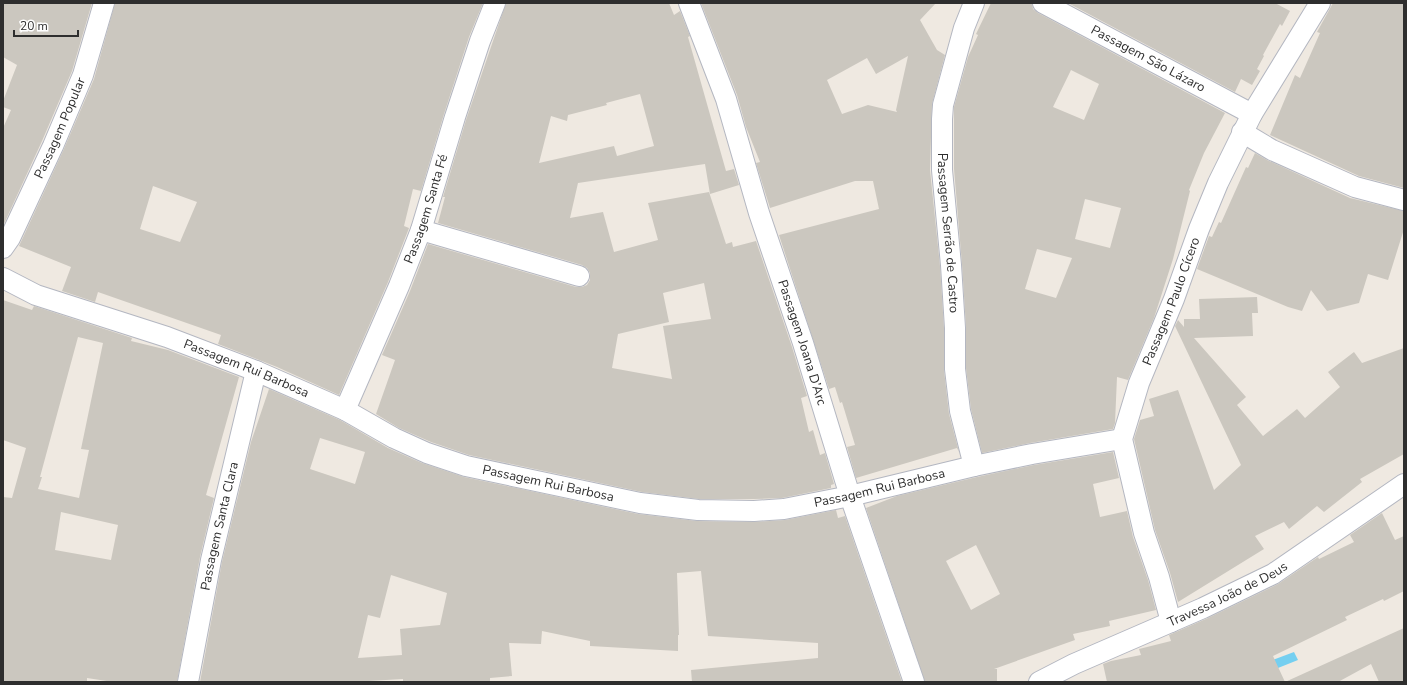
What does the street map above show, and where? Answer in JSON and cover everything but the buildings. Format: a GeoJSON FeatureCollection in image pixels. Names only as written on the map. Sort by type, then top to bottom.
{"type":"FeatureCollection","features":[{"type":"Feature","properties":{"kind":"street","name":"Passagem Popular"},"geometry":{"type":"LineString","coordinates":[[3,248],[10,238],[83,75],[104,3]]}},
{"type":"Feature","properties":{"kind":"street","name":"Passagem Santa Fé"},"geometry":{"type":"LineString","coordinates":[[345,410],[399,286],[421,230],[480,40],[495,3]]}},
{"type":"Feature","properties":{"kind":"street","name":"Passagem Joana D’Arc"},"geometry":{"type":"LineString","coordinates":[[689,3],[726,99],[759,213],[803,343],[850,496],[914,682]]}},
{"type":"Feature","properties":{"kind":"street","name":"Passagem Serrão de Castro"},"geometry":{"type":"LineString","coordinates":[[974,3],[964,28],[943,105],[942,119],[942,170],[951,264],[955,328],[955,369],[960,411],[974,466]]}},
{"type":"Feature","properties":{"kind":"street","name":"Passagem São Lázaro"},"geometry":{"type":"LineString","coordinates":[[1044,3],[1252,114]]}},
{"type":"Feature","properties":{"kind":"street","name":"Passagem Paulo Cícero"},"geometry":{"type":"LineString","coordinates":[[1122,439],[1139,384],[1174,299],[1199,229],[1218,183],[1252,114],[1320,3]]}},
{"type":"Feature","properties":{"kind":"street"},"geometry":{"type":"LineString","coordinates":[[1242,132],[1272,150],[1355,187],[1404,200]]}},
{"type":"Feature","properties":{"kind":"street"},"geometry":{"type":"LineString","coordinates":[[421,230],[579,276]]}},
{"type":"Feature","properties":{"kind":"street","name":"Passagem Rui Barbosa"},"geometry":{"type":"LineString","coordinates":[[3,278],[36,295],[167,337],[256,371],[345,410],[394,438],[427,453],[466,466],[640,503],[698,510],[754,511],[784,509],[850,496],[974,466],[1032,454],[1122,439]]}},
{"type":"Feature","properties":{"kind":"street","name":"Passagem Santa Clara"},"geometry":{"type":"LineString","coordinates":[[188,682],[211,560],[256,371]]}},
{"type":"Feature","properties":{"kind":"street"},"geometry":{"type":"LineString","coordinates":[[1122,439],[1144,533],[1159,577],[1171,622]]}},
{"type":"Feature","properties":{"kind":"street","name":"Travessa João de Deus"},"geometry":{"type":"LineString","coordinates":[[1039,682],[1074,664],[1203,608],[1272,574],[1404,484]]}},
{"type":"Feature","properties":{"kind":"water"},"geometry":{"type":"Polygon","coordinates":[[[1294,652],[1298,660],[1273,670],[1270,661],[1294,652]]]}}]}
